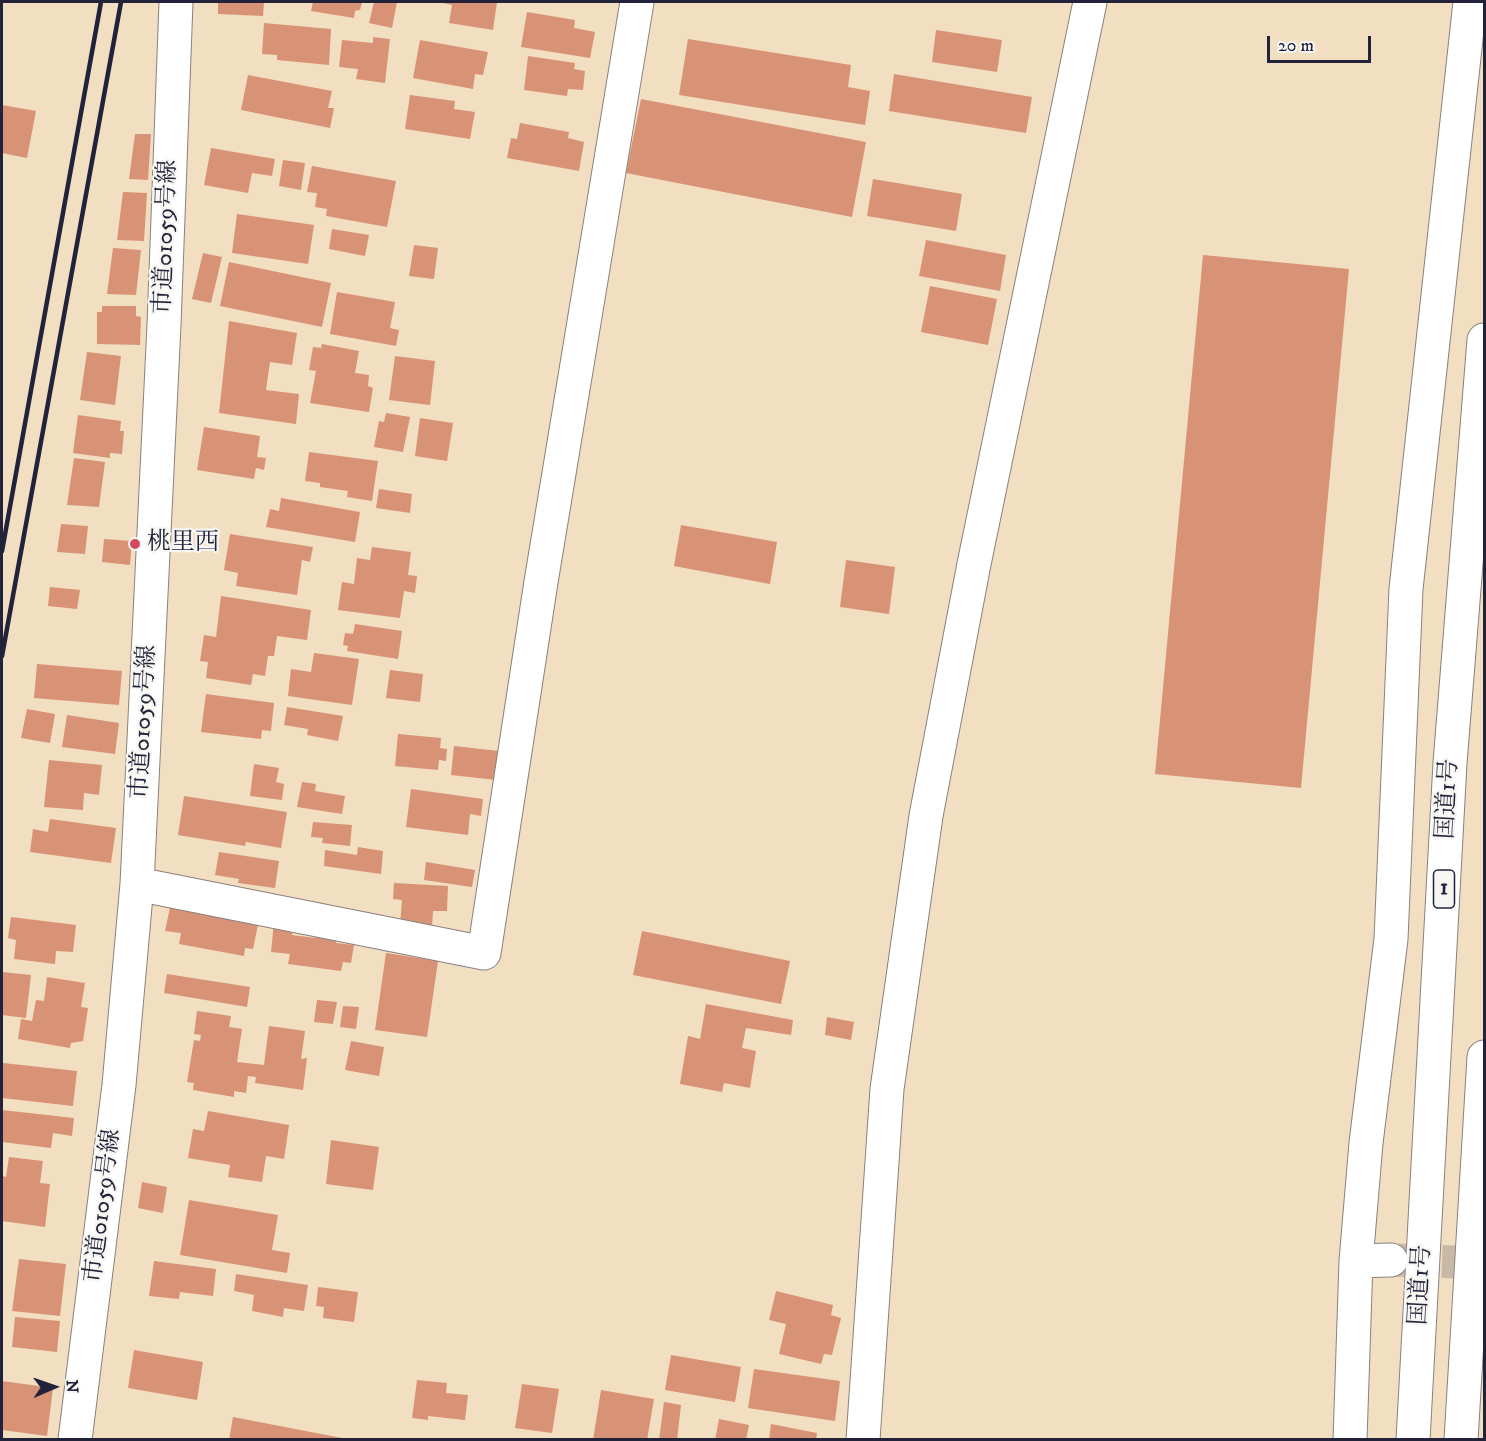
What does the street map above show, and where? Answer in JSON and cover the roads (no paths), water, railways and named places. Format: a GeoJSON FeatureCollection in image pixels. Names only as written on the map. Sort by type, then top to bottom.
{"type":"FeatureCollection","features":[{"type":"Feature","properties":{"kind":"main road","name":"市道01059号線"},"geometry":{"type":"LineString","coordinates":[[75,1440],[119,1085],[137,884],[164,325],[176,2]]}},
{"type":"Feature","properties":{"kind":"main road"},"geometry":{"type":"LineString","coordinates":[[137,884],[484,953],[541,582],[637,2]]}},
{"type":"Feature","properties":{"kind":"main road"},"geometry":{"type":"LineString","coordinates":[[863,1440],[886,1089],[926,816],[974,564],[1090,2]]}},
{"type":"Feature","properties":{"kind":"main road"},"geometry":{"type":"LineString","coordinates":[[1350,1440],[1356,1261],[1366,1143],[1391,939],[1406,589],[1470,2]]}},
{"type":"Feature","properties":{"kind":"main road","name":"国道1号"},"geometry":{"type":"LineString","coordinates":[[1413,1440],[1450,763],[1485,340]]}},
{"type":"Feature","properties":{"kind":"main road","name":"国道1号"},"geometry":{"type":"LineString","coordinates":[[1461,1440],[1485,1057]]}},
{"type":"Feature","properties":{"kind":"main road"},"geometry":{"type":"LineString","coordinates":[[1356,1261],[1391,1260]]}},
{"type":"Feature","properties":{"kind":"tunnel"},"geometry":{"type":"LineString","coordinates":[[1393,1260],[1484,1263]]}},
{"type":"Feature","properties":{"kind":"railway"},"geometry":{"type":"LineString","coordinates":[[2,551],[101,2]]}},
{"type":"Feature","properties":{"kind":"railway"},"geometry":{"type":"LineString","coordinates":[[2,656],[121,2]]}},
{"type":"Feature","properties":{"kind":"place","name":"桃里西"},"geometry":{"type":"Point","coordinates":[135,544]}}]}
